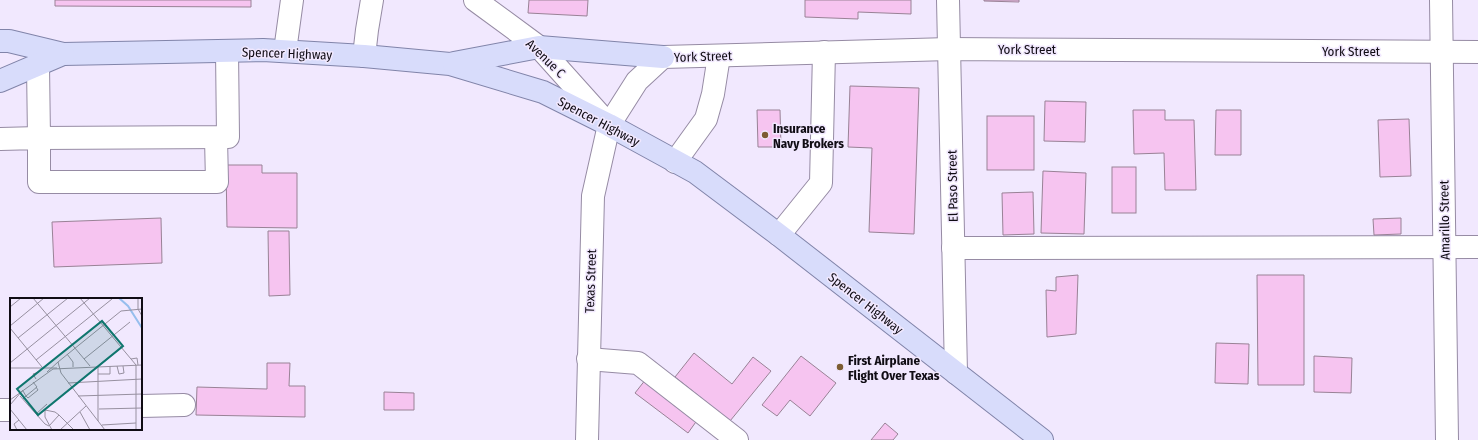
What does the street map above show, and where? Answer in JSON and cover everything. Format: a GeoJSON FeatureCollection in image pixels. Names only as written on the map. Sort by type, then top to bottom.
{"type":"FeatureCollection","features":[{"type":"Feature","properties":{"kind":"main road","name":"Spencer Highway"},"geometry":{"type":"LineString","coordinates":[[0,41],[9,41],[63,54],[227,51],[285,52],[364,56],[450,64],[543,92],[609,125],[695,172],[779,235],[1042,440]]}},
{"type":"Feature","properties":{"kind":"main road"},"geometry":{"type":"LineString","coordinates":[[450,64],[539,47],[663,57]]}},
{"type":"Feature","properties":{"kind":"main road","name":"Spencer Highway"},"geometry":{"type":"LineString","coordinates":[[0,81],[63,54]]}},
{"type":"Feature","properties":{"kind":"street"},"geometry":{"type":"LineString","coordinates":[[285,52],[292,0]]}},
{"type":"Feature","properties":{"kind":"street"},"geometry":{"type":"LineString","coordinates":[[364,56],[372,0]]}},
{"type":"Feature","properties":{"kind":"street","name":"Avenue C"},"geometry":{"type":"LineString","coordinates":[[475,0],[539,47],[609,125]]}},
{"type":"Feature","properties":{"kind":"street","name":"El Paso Street"},"geometry":{"type":"LineString","coordinates":[[948,0],[956,373]]}},
{"type":"Feature","properties":{"kind":"street","name":"Amarillo Street"},"geometry":{"type":"LineString","coordinates":[[1441,0],[1447,440]]}},
{"type":"Feature","properties":{"kind":"street","name":"York Street"},"geometry":{"type":"LineString","coordinates":[[609,125],[637,81],[663,57],[949,49],[1478,52]]}},
{"type":"Feature","properties":{"kind":"street"},"geometry":{"type":"LineString","coordinates":[[0,140],[39,138],[228,137],[227,51]]}},
{"type":"Feature","properties":{"kind":"street"},"geometry":{"type":"LineString","coordinates":[[779,235],[821,183],[824,52]]}},
{"type":"Feature","properties":{"kind":"street"},"geometry":{"type":"LineString","coordinates":[[675,162],[706,119],[713,94],[719,56]]}},
{"type":"Feature","properties":{"kind":"street"},"geometry":{"type":"LineString","coordinates":[[38,66],[39,182],[217,182],[216,138]]}},
{"type":"Feature","properties":{"kind":"street","name":"Texas Street"},"geometry":{"type":"LineString","coordinates":[[587,440],[593,196],[609,125]]}},
{"type":"Feature","properties":{"kind":"street"},"geometry":{"type":"LineString","coordinates":[[953,248],[1478,247]]}},
{"type":"Feature","properties":{"kind":"street"},"geometry":{"type":"LineString","coordinates":[[588,359],[638,363],[737,440]]}},
{"type":"Feature","properties":{"kind":"street"},"geometry":{"type":"LineString","coordinates":[[142,406],[184,405]]}},
{"type":"Feature","properties":{"kind":"building"},"geometry":{"type":"Polygon","coordinates":[[[55,0],[251,0],[251,7],[55,6],[55,0]]]}},
{"type":"Feature","properties":{"kind":"building"},"geometry":{"type":"Polygon","coordinates":[[[529,0],[588,0],[587,16],[528,13],[529,0]]]}},
{"type":"Feature","properties":{"kind":"building"},"geometry":{"type":"Polygon","coordinates":[[[805,0],[911,0],[911,14],[858,12],[858,19],[805,17],[805,0]]]}},
{"type":"Feature","properties":{"kind":"building"},"geometry":{"type":"Polygon","coordinates":[[[1019,0],[1019,2],[984,1],[1019,0]]]}},
{"type":"Feature","properties":{"kind":"building"},"geometry":{"type":"Polygon","coordinates":[[[850,86],[919,88],[914,234],[869,232],[872,148],[848,147],[850,86]]]}},
{"type":"Feature","properties":{"kind":"building"},"geometry":{"type":"Polygon","coordinates":[[[1045,101],[1086,102],[1085,142],[1044,141],[1045,101]]]}},
{"type":"Feature","properties":{"kind":"building"},"geometry":{"type":"Polygon","coordinates":[[[757,110],[780,110],[781,147],[758,147],[757,110]]]}},
{"type":"Feature","properties":{"kind":"building"},"geometry":{"type":"Polygon","coordinates":[[[1133,110],[1165,110],[1165,120],[1194,120],[1196,190],[1165,190],[1164,153],[1134,154],[1133,110]]]}},
{"type":"Feature","properties":{"kind":"building"},"geometry":{"type":"Polygon","coordinates":[[[1216,110],[1241,110],[1241,155],[1215,155],[1216,110]]]}},
{"type":"Feature","properties":{"kind":"building"},"geometry":{"type":"Polygon","coordinates":[[[987,116],[1034,116],[1034,170],[987,170],[987,116]]]}},
{"type":"Feature","properties":{"kind":"building"},"geometry":{"type":"Polygon","coordinates":[[[1409,119],[1411,176],[1380,177],[1378,120],[1409,119]]]}},
{"type":"Feature","properties":{"kind":"building"},"geometry":{"type":"Polygon","coordinates":[[[226,165],[262,165],[262,173],[297,173],[297,228],[227,227],[226,165]]]}},
{"type":"Feature","properties":{"kind":"building"},"geometry":{"type":"Polygon","coordinates":[[[1112,167],[1136,167],[1136,213],[1112,213],[1112,167]]]}},
{"type":"Feature","properties":{"kind":"building"},"geometry":{"type":"Polygon","coordinates":[[[1043,171],[1086,173],[1084,234],[1041,233],[1043,171]]]}},
{"type":"Feature","properties":{"kind":"building"},"geometry":{"type":"Polygon","coordinates":[[[1033,192],[1034,234],[1003,235],[1002,193],[1033,192]]]}},
{"type":"Feature","properties":{"kind":"building"},"geometry":{"type":"Polygon","coordinates":[[[161,218],[162,263],[54,267],[52,222],[161,218]]]}},
{"type":"Feature","properties":{"kind":"building"},"geometry":{"type":"Polygon","coordinates":[[[1401,218],[1401,234],[1374,235],[1373,219],[1401,218]]]}},
{"type":"Feature","properties":{"kind":"building"},"geometry":{"type":"Polygon","coordinates":[[[268,231],[289,231],[290,295],[269,296],[268,231]]]}},
{"type":"Feature","properties":{"kind":"building"},"geometry":{"type":"Polygon","coordinates":[[[1078,275],[1076,334],[1047,337],[1046,290],[1056,291],[1056,277],[1078,275]]]}},
{"type":"Feature","properties":{"kind":"building"},"geometry":{"type":"Polygon","coordinates":[[[1257,275],[1304,275],[1304,385],[1258,385],[1257,275]]]}},
{"type":"Feature","properties":{"kind":"building"},"geometry":{"type":"Polygon","coordinates":[[[1216,343],[1249,344],[1248,384],[1215,383],[1216,343]]]}},
{"type":"Feature","properties":{"kind":"building"},"geometry":{"type":"Polygon","coordinates":[[[694,353],[732,384],[753,357],[771,371],[730,421],[675,377],[694,353]]]}},
{"type":"Feature","properties":{"kind":"building"},"geometry":{"type":"Polygon","coordinates":[[[801,356],[836,383],[810,416],[790,400],[777,416],[762,405],[801,356]]]}},
{"type":"Feature","properties":{"kind":"building"},"geometry":{"type":"Polygon","coordinates":[[[1314,356],[1352,358],[1351,393],[1314,392],[1314,356]]]}},
{"type":"Feature","properties":{"kind":"building"},"geometry":{"type":"Polygon","coordinates":[[[267,363],[290,363],[289,386],[305,386],[305,417],[196,415],[197,387],[267,389],[267,363]]]}},
{"type":"Feature","properties":{"kind":"building"},"geometry":{"type":"Polygon","coordinates":[[[646,379],[698,419],[688,433],[635,393],[646,379]]]}},
{"type":"Feature","properties":{"kind":"building"},"geometry":{"type":"Polygon","coordinates":[[[384,392],[414,393],[414,410],[384,410],[384,392]]]}},
{"type":"Feature","properties":{"kind":"building"},"geometry":{"type":"Polygon","coordinates":[[[885,423],[898,434],[893,440],[871,440],[885,423]]]}},
{"type":"Feature","properties":{"kind":"place","name":"Insurance Navy Brokers"},"geometry":{"type":"Point","coordinates":[765,135]}},
{"type":"Feature","properties":{"kind":"place","name":"First Airplane Flight Over Texas"},"geometry":{"type":"Point","coordinates":[840,367]}}]}
